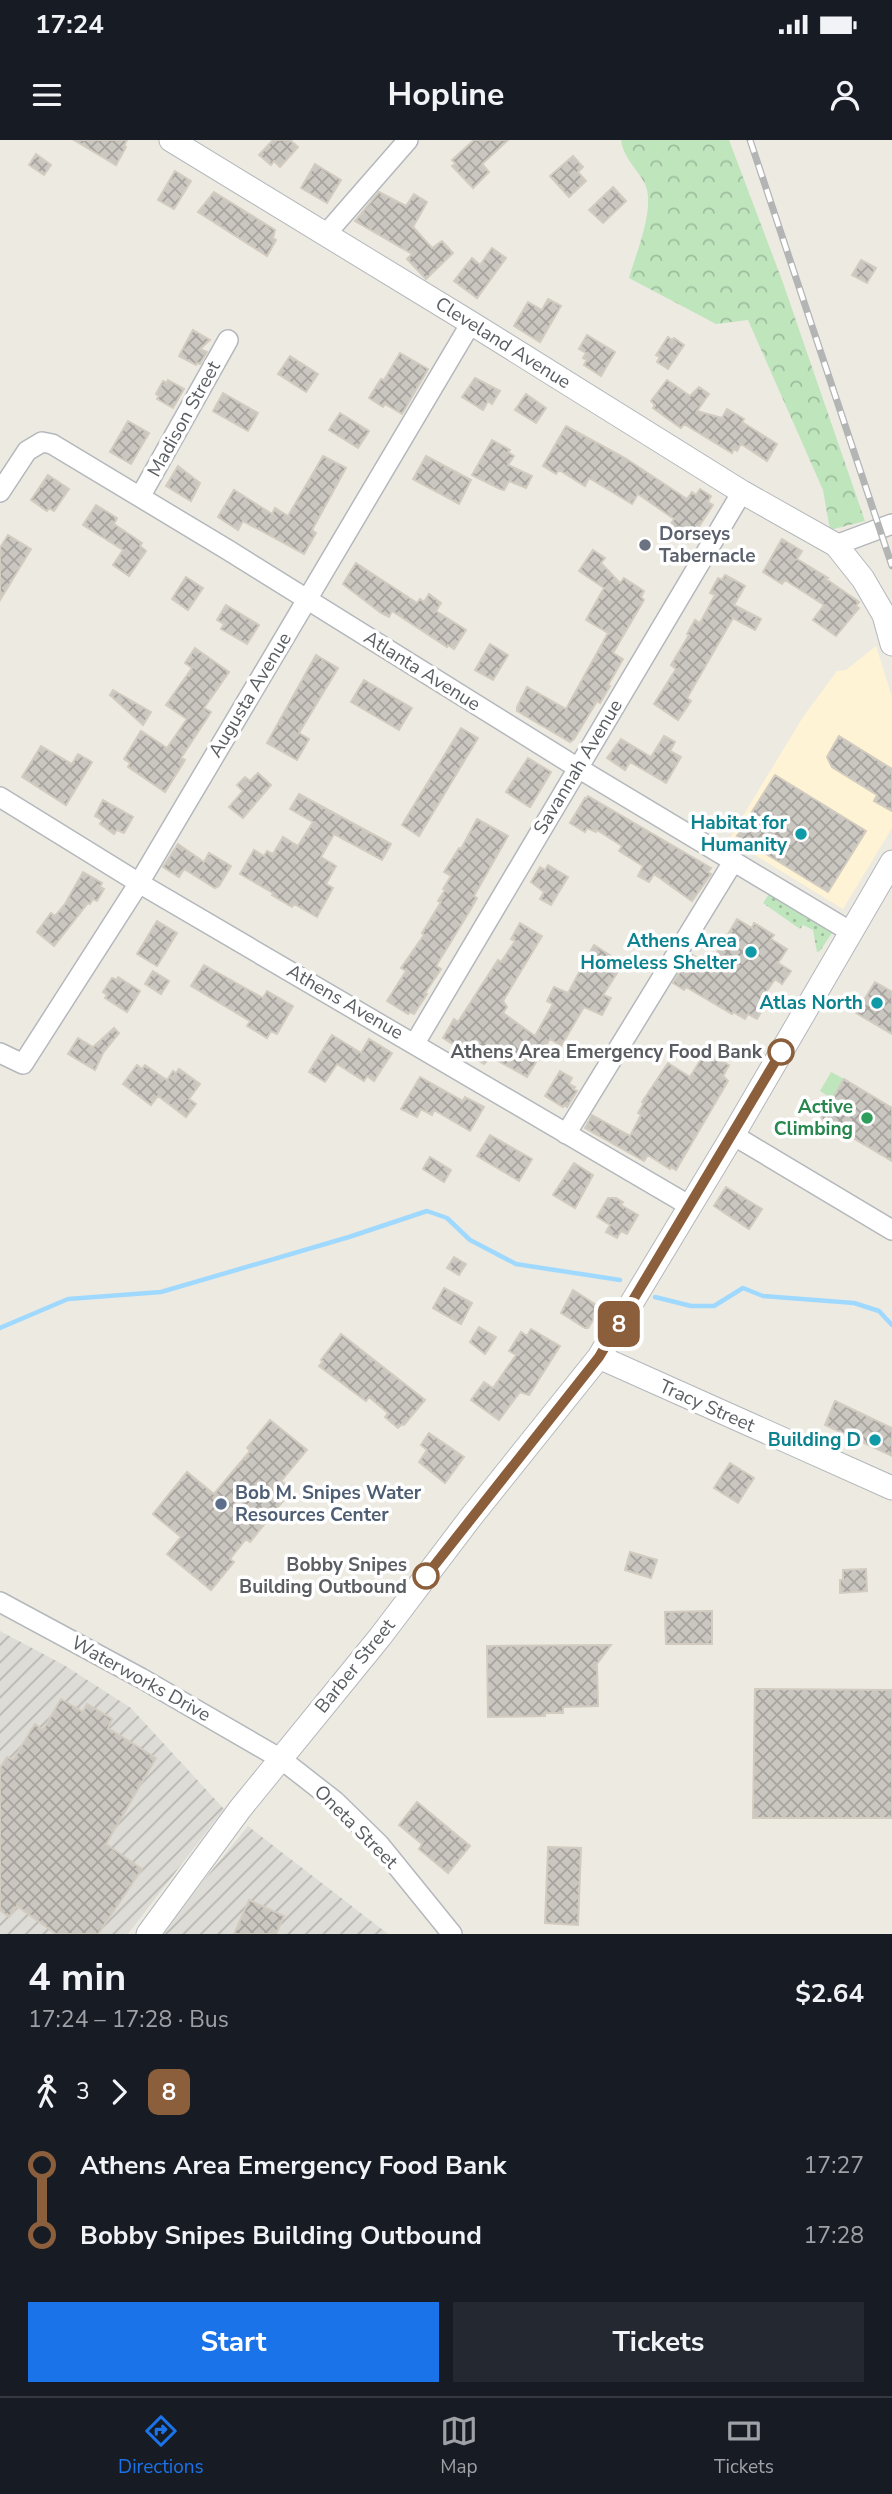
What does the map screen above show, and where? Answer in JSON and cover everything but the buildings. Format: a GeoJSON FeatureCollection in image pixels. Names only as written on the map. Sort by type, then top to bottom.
{"type":"FeatureCollection","features":[{"type":"Feature","properties":{"kind":"street","name":"Cleveland Avenue"},"geometry":{"type":"LineString","coordinates":[[171,140],[742,492],[836,545],[863,579],[884,615],[892,643]]}},
{"type":"Feature","properties":{"kind":"street"},"geometry":{"type":"LineString","coordinates":[[326,234],[408,140]]}},
{"type":"Feature","properties":{"kind":"street","name":"Augusta Avenue"},"geometry":{"type":"LineString","coordinates":[[0,1054],[23,1064],[139,883],[471,323]]}},
{"type":"Feature","properties":{"kind":"street","name":"Madison Street"},"geometry":{"type":"LineString","coordinates":[[140,497],[228,340]]}},
{"type":"Feature","properties":{"kind":"street","name":"Atlanta Avenue"},"geometry":{"type":"LineString","coordinates":[[2,488],[27,451],[42,442],[52,444],[850,932]]}},
{"type":"Feature","properties":{"kind":"street","name":"Savannah Avenue"},"geometry":{"type":"LineString","coordinates":[[415,1043],[742,492]]}},
{"type":"Feature","properties":{"kind":"street"},"geometry":{"type":"LineString","coordinates":[[836,545],[892,524]]}},
{"type":"Feature","properties":{"kind":"street","name":"Athens Avenue"},"geometry":{"type":"LineString","coordinates":[[0,797],[139,883],[690,1206]]}},
{"type":"Feature","properties":{"kind":"street"},"geometry":{"type":"LineString","coordinates":[[566,1134],[733,862]]}},
{"type":"Feature","properties":{"kind":"street","name":"Barber Street"},"geometry":{"type":"LineString","coordinates":[[148,1934],[240,1809],[599,1357],[733,1135],[892,862]]}},
{"type":"Feature","properties":{"kind":"street"},"geometry":{"type":"LineString","coordinates":[[733,1135],[892,1230]]}},
{"type":"Feature","properties":{"kind":"street","name":"Tracy Street"},"geometry":{"type":"LineString","coordinates":[[599,1357],[892,1488]]}},
{"type":"Feature","properties":{"kind":"street","name":"Waterworks Drive"},"geometry":{"type":"LineString","coordinates":[[0,1602],[141,1678],[281,1759]]}},
{"type":"Feature","properties":{"kind":"street","name":"Oneta Street"},"geometry":{"type":"LineString","coordinates":[[281,1759],[336,1802],[379,1844],[452,1934]]}},
{"type":"Feature","properties":{"kind":"shaded area"},"geometry":{"type":"Polygon","coordinates":[[[876,646],[892,697],[892,828],[843,909],[729,839],[803,717],[837,671],[846,670],[876,646]]]}},
{"type":"Feature","properties":{"kind":"shaded area"},"geometry":{"type":"Polygon","coordinates":[[[0,1631],[64,1665],[131,1708],[224,1809],[128,1934],[0,1934],[0,1631]]]}},
{"type":"Feature","properties":{"kind":"shaded area"},"geometry":{"type":"Polygon","coordinates":[[[248,1826],[388,1934],[160,1934],[248,1826]]]}},
{"type":"Feature","properties":{"kind":"green space"},"geometry":{"type":"Polygon","coordinates":[[[621,140],[729,140],[782,280],[865,521],[830,530],[823,490],[748,320],[716,324],[629,278],[644,229],[648,203],[644,182],[627,157],[621,140]]]}},
{"type":"Feature","properties":{"kind":"green space"},"geometry":{"type":"Polygon","coordinates":[[[769,894],[832,933],[820,951],[817,952],[813,930],[803,925],[800,929],[763,903],[769,894]]]}},
{"type":"Feature","properties":{"kind":"green space"},"geometry":{"type":"Polygon","coordinates":[[[831,1072],[844,1079],[833,1099],[820,1091],[831,1072]]]}},
{"type":"Feature","properties":{"kind":"waterway"},"geometry":{"type":"LineString","coordinates":[[0,1328],[68,1299],[161,1292],[349,1237],[427,1211],[447,1218],[470,1240],[516,1264],[620,1280]]}},
{"type":"Feature","properties":{"kind":"waterway"},"geometry":{"type":"LineString","coordinates":[[655,1297],[691,1306],[714,1306],[743,1288],[763,1296],[854,1303],[879,1311],[892,1325]]}},
{"type":"Feature","properties":{"kind":"railway"},"geometry":{"type":"LineString","coordinates":[[750,140],[892,566]]}},
{"type":"Feature","properties":{"kind":"bus line","name":"8"},"geometry":{"type":"LineString","coordinates":[[426,1576],[599,1357],[781,1052]]}},
{"type":"Feature","properties":{"kind":"place","name":"Dorseys Tabernacle"},"geometry":{"type":"Point","coordinates":[645,545]}},
{"type":"Feature","properties":{"kind":"place","name":"Habitat for Humanity"},"geometry":{"type":"Point","coordinates":[801,834]}},
{"type":"Feature","properties":{"kind":"place","name":"Athens Area Homeless Shelter"},"geometry":{"type":"Point","coordinates":[751,952]}},
{"type":"Feature","properties":{"kind":"place","name":"Atlas North"},"geometry":{"type":"Point","coordinates":[877,1003]}},
{"type":"Feature","properties":{"kind":"place","name":"Athens Area Emergency Food Bank"},"geometry":{"type":"Point","coordinates":[781,1052]}},
{"type":"Feature","properties":{"kind":"place","name":"Active Climbing"},"geometry":{"type":"Point","coordinates":[867,1118]}},
{"type":"Feature","properties":{"kind":"place","name":"Building D"},"geometry":{"type":"Point","coordinates":[875,1440]}},
{"type":"Feature","properties":{"kind":"place","name":"Bob M. Snipes Water Resources Center"},"geometry":{"type":"Point","coordinates":[221,1504]}},
{"type":"Feature","properties":{"kind":"place","name":"Bobby Snipes Building Outbound"},"geometry":{"type":"Point","coordinates":[426,1576]}}]}
